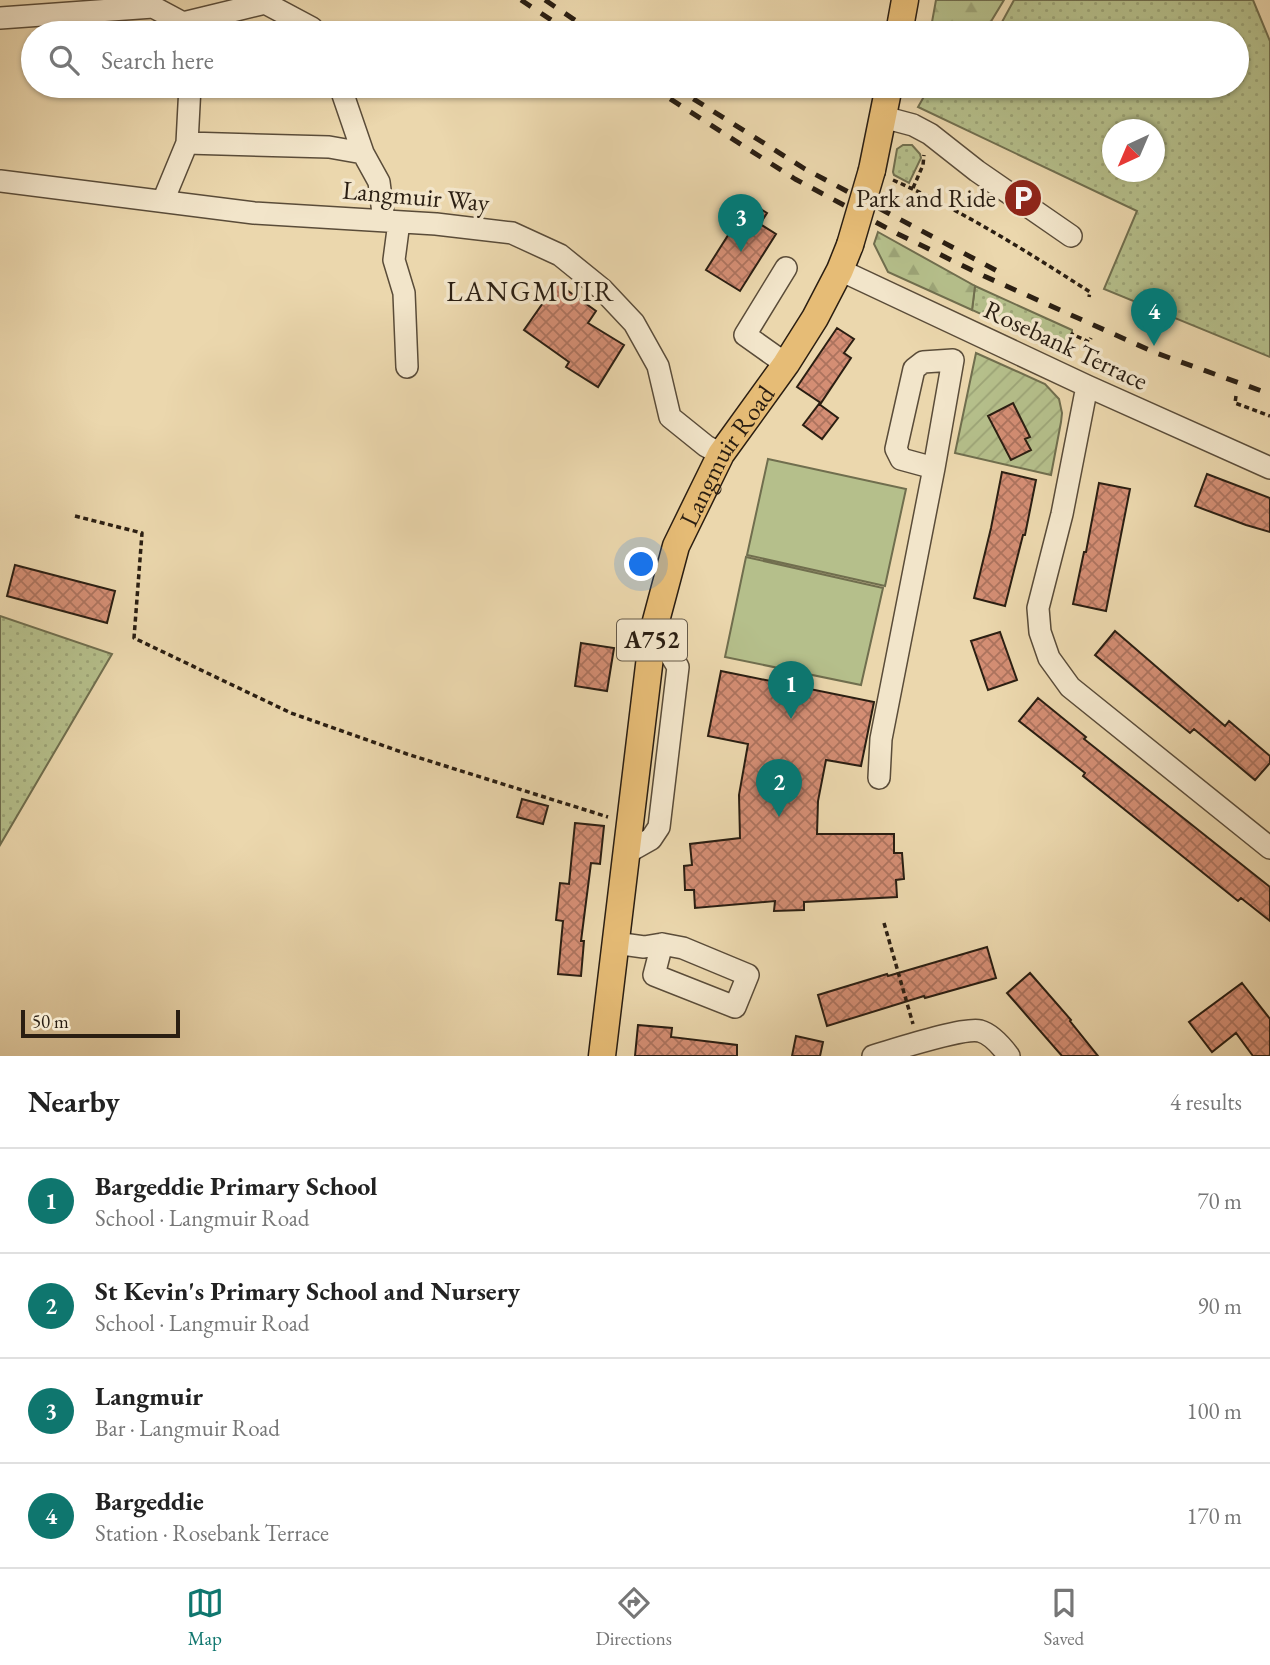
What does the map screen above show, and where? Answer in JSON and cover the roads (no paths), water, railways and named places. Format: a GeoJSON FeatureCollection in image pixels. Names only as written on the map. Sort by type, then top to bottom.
{"type":"FeatureCollection","features":[{"type":"Feature","properties":{"kind":"main road"},"geometry":{"type":"LineString","coordinates":[[901,21],[905,0]]}},
{"type":"Feature","properties":{"kind":"main road","name":"Langmuir Road"},"geometry":{"type":"LineString","coordinates":[[602,1056],[653,632],[676,546],[721,454],[786,364],[815,318],[839,270],[881,175],[883,117],[887,98]]}},
{"type":"Feature","properties":{"kind":"street"},"geometry":{"type":"LineString","coordinates":[[207,21],[265,3],[299,21]]}},
{"type":"Feature","properties":{"kind":"street"},"geometry":{"type":"LineString","coordinates":[[0,18],[153,7],[174,21]]}},
{"type":"Feature","properties":{"kind":"street"},"geometry":{"type":"LineString","coordinates":[[163,201],[187,143],[189,98]]}},
{"type":"Feature","properties":{"kind":"street"},"geometry":{"type":"LineString","coordinates":[[344,98],[363,153],[379,182],[391,222],[394,260],[404,293],[407,368]]}},
{"type":"Feature","properties":{"kind":"street"},"geometry":{"type":"LineString","coordinates":[[883,117],[913,125],[930,134],[977,171],[1071,236]]}},
{"type":"Feature","properties":{"kind":"street"},"geometry":{"type":"LineString","coordinates":[[187,143],[328,147],[363,153]]}},
{"type":"Feature","properties":{"kind":"street","name":"Langmuir Way"},"geometry":{"type":"LineString","coordinates":[[0,181],[254,213],[436,224],[512,233],[560,255],[602,289],[634,323],[658,366],[670,417],[706,446],[721,454]]}},
{"type":"Feature","properties":{"kind":"street"},"geometry":{"type":"LineString","coordinates":[[786,268],[745,335],[786,364]]}},
{"type":"Feature","properties":{"kind":"street","name":"Rosebank Terrace"},"geometry":{"type":"LineString","coordinates":[[839,270],[1270,468]]}},
{"type":"Feature","properties":{"kind":"street"},"geometry":{"type":"LineString","coordinates":[[879,778],[881,739],[934,468],[956,346],[956,325]]}},
{"type":"Feature","properties":{"kind":"street"},"geometry":{"type":"LineString","coordinates":[[934,468],[901,459],[896,449],[914,369],[923,362],[953,359]]}},
{"type":"Feature","properties":{"kind":"street"},"geometry":{"type":"LineString","coordinates":[[1087,386],[1062,514],[1038,608],[1041,632],[1049,658],[1070,687],[1270,848]]}},
{"type":"Feature","properties":{"kind":"street"},"geometry":{"type":"LineString","coordinates":[[628,852],[652,839],[659,827],[678,667],[653,632]]}},
{"type":"Feature","properties":{"kind":"street"},"geometry":{"type":"LineString","coordinates":[[615,943],[644,947],[662,944]]}},
{"type":"Feature","properties":{"kind":"street"},"geometry":{"type":"LineString","coordinates":[[873,1056],[961,1032],[981,1031],[1000,1044],[1009,1056]]}},
{"type":"Feature","properties":{"kind":"railway"},"geometry":{"type":"LineString","coordinates":[[521,0],[553,21]]}},
{"type":"Feature","properties":{"kind":"railway"},"geometry":{"type":"LineString","coordinates":[[545,0],[576,21]]}},
{"type":"Feature","properties":{"kind":"railway"},"geometry":{"type":"LineString","coordinates":[[669,98],[795,179],[898,234],[984,276],[1156,353],[1270,394]]}},
{"type":"Feature","properties":{"kind":"railway"},"geometry":{"type":"LineString","coordinates":[[692,98],[805,169],[1001,273]]}},
{"type":"Feature","properties":{"kind":"place","name":"Park and Ride"},"geometry":{"type":"Point","coordinates":[1023,198]}},
{"type":"Feature","properties":{"kind":"place","name":"Langmuir"},"geometry":{"type":"Point","coordinates":[741,252]}},
{"type":"Feature","properties":{"kind":"place","name":"Bargeddie"},"geometry":{"type":"Point","coordinates":[1154,346]}},
{"type":"Feature","properties":{"kind":"place","name":"Bargeddie Primary School"},"geometry":{"type":"Point","coordinates":[791,719]}},
{"type":"Feature","properties":{"kind":"place","name":"St Kevin's Primary School and Nursery"},"geometry":{"type":"Point","coordinates":[779,817]}},
{"type":"Feature","properties":{"kind":"district","name":"LANGMUIR"},"geometry":{"type":"Point","coordinates":[531,291]}}]}
